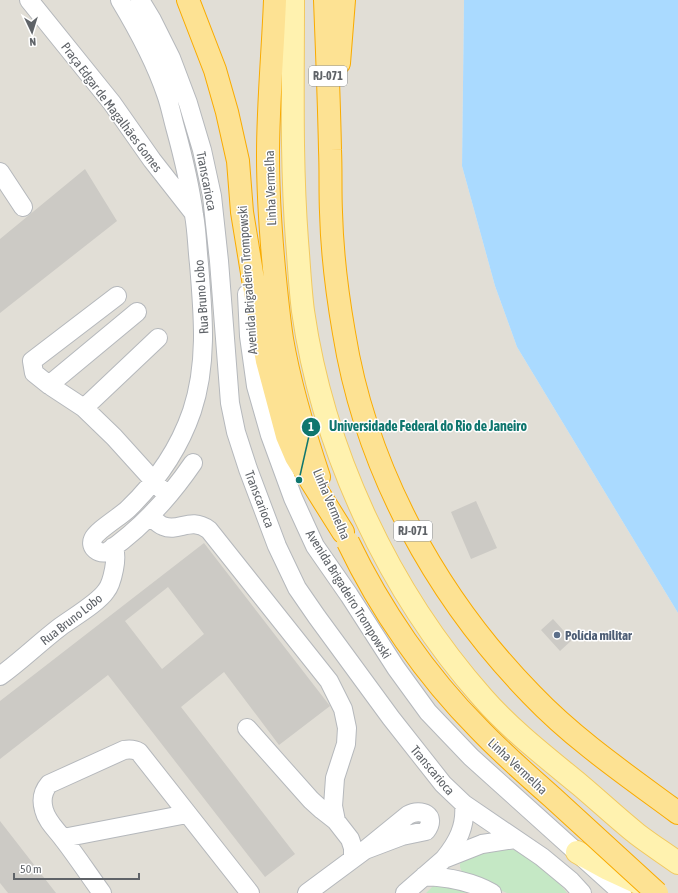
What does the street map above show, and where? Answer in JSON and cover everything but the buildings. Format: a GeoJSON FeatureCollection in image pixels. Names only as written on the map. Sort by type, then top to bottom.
{"type":"FeatureCollection","features":[{"type":"Feature","properties":{"kind":"highway","name":"Avenida Brigadeiro Trompowski"},"geometry":{"type":"LineString","coordinates":[[188,0],[215,70],[227,112],[238,161],[242,212]]}},
{"type":"Feature","properties":{"kind":"highway"},"geometry":{"type":"LineString","coordinates":[[197,0],[215,70]]}},
{"type":"Feature","properties":{"kind":"highway","name":"Linha Vermelha"},"geometry":{"type":"LineString","coordinates":[[275,0],[269,103],[269,213],[282,340],[308,446],[320,480],[362,573],[396,627],[435,679],[478,729],[656,893]]}},
{"type":"Feature","properties":{"kind":"highway","name":"RJ-071"},"geometry":{"type":"LineString","coordinates":[[325,0],[331,213],[336,272],[344,334],[356,390],[374,449],[426,558],[458,607],[495,655],[532,696],[577,737],[678,813]]}},
{"type":"Feature","properties":{"kind":"highway"},"geometry":{"type":"LineString","coordinates":[[330,152],[344,0]]}},
{"type":"Feature","properties":{"kind":"highway"},"geometry":{"type":"LineString","coordinates":[[242,212],[267,361],[287,436],[296,457],[345,537]]}},
{"type":"Feature","properties":{"kind":"main road","name":"Linha Vermelha"},"geometry":{"type":"LineString","coordinates":[[293,0],[293,176],[297,247],[303,310],[311,357],[322,400],[333,436],[364,514],[402,588],[429,630],[484,699],[541,753],[638,834],[678,863]]}},
{"type":"Feature","properties":{"kind":"main road"},"geometry":{"type":"LineString","coordinates":[[577,852],[614,873],[642,886],[662,893]]}},
{"type":"Feature","properties":{"kind":"street","name":"Praça Edgar de Magalhães Gomes"},"geometry":{"type":"LineString","coordinates":[[29,0],[112,103],[152,160],[194,214]]}},
{"type":"Feature","properties":{"kind":"street","name":"Rua Bruno Lobo"},"geometry":{"type":"LineString","coordinates":[[0,676],[59,627],[103,596],[109,587],[116,553],[113,547],[107,552],[100,553],[97,551],[92,543],[94,537],[119,517],[154,481],[168,462],[179,442],[192,410],[200,375],[203,344],[203,312],[194,214],[185,166],[167,94],[147,48],[120,0]]}},
{"type":"Feature","properties":{"kind":"street","name":"Transcarioca"},"geometry":{"type":"LineString","coordinates":[[140,0],[171,58],[188,103],[202,150],[212,196],[219,261],[230,403],[234,425],[248,469],[278,546],[297,588],[413,747],[443,784],[464,804],[542,857],[571,881],[582,893]]}},
{"type":"Feature","properties":{"kind":"street"},"geometry":{"type":"LineString","coordinates":[[0,172],[23,208]]}},
{"type":"Feature","properties":{"kind":"street","name":"Avenida Brigadeiro Trompowski"},"geometry":{"type":"LineString","coordinates":[[242,212],[249,336],[256,386],[270,435],[293,498],[315,546],[349,595],[396,668],[428,712],[471,756],[622,893]]}},
{"type":"Feature","properties":{"kind":"street"},"geometry":{"type":"LineString","coordinates":[[117,296],[32,361],[34,373],[49,385],[84,408],[114,437],[168,496]]}},
{"type":"Feature","properties":{"kind":"street"},"geometry":{"type":"LineString","coordinates":[[49,385],[137,312]]}},
{"type":"Feature","properties":{"kind":"street"},"geometry":{"type":"LineString","coordinates":[[84,408],[158,338]]}},
{"type":"Feature","properties":{"kind":"street"},"geometry":{"type":"LineString","coordinates":[[113,547],[150,516],[168,496],[193,463]]}},
{"type":"Feature","properties":{"kind":"street"},"geometry":{"type":"LineString","coordinates":[[150,516],[163,526],[169,527],[196,523],[209,530],[329,681],[343,709],[347,728],[346,744],[335,778],[332,806],[336,821]]}},
{"type":"Feature","properties":{"kind":"street"},"geometry":{"type":"LineString","coordinates":[[246,728],[312,800],[336,821],[350,839],[353,848],[359,854],[307,893]]}},
{"type":"Feature","properties":{"kind":"street"},"geometry":{"type":"LineString","coordinates":[[102,893],[63,838],[48,821],[42,798],[44,790],[49,784],[124,750],[134,749],[139,752],[250,893]]}},
{"type":"Feature","properties":{"kind":"street"},"geometry":{"type":"LineString","coordinates":[[405,893],[444,859],[459,837],[465,814],[464,804]]}},
{"type":"Feature","properties":{"kind":"street"},"geometry":{"type":"LineString","coordinates":[[63,838],[188,814]]}},
{"type":"Feature","properties":{"kind":"street"},"geometry":{"type":"LineString","coordinates":[[444,859],[482,844],[515,839]]}},
{"type":"Feature","properties":{"kind":"street"},"geometry":{"type":"LineString","coordinates":[[424,876],[458,879],[481,886],[492,893]]}},
{"type":"Feature","properties":{"kind":"shaded area"},"geometry":{"type":"Polygon","coordinates":[[[0,0],[464,0],[462,166],[495,286],[517,347],[678,613],[678,893],[0,893],[0,0]]]}},
{"type":"Feature","properties":{"kind":"green space"},"geometry":{"type":"Polygon","coordinates":[[[502,848],[514,850],[529,857],[550,874],[567,893],[507,893],[465,875],[460,868],[461,863],[465,858],[502,848]]]}},
{"type":"Feature","properties":{"kind":"green space"},"geometry":{"type":"Polygon","coordinates":[[[439,885],[451,886],[472,893],[426,893],[432,887],[439,885]]]}},
{"type":"Feature","properties":{"kind":"water"},"geometry":{"type":"Polygon","coordinates":[[[464,0],[678,0],[678,613],[517,347],[495,286],[462,166],[464,0]]]}},
{"type":"Feature","properties":{"kind":"place","name":"Universidade Federal do Rio de Janeiro"},"geometry":{"type":"Point","coordinates":[299,480]}},
{"type":"Feature","properties":{"kind":"place","name":"Polícia militar"},"geometry":{"type":"Point","coordinates":[557,635]}}]}
